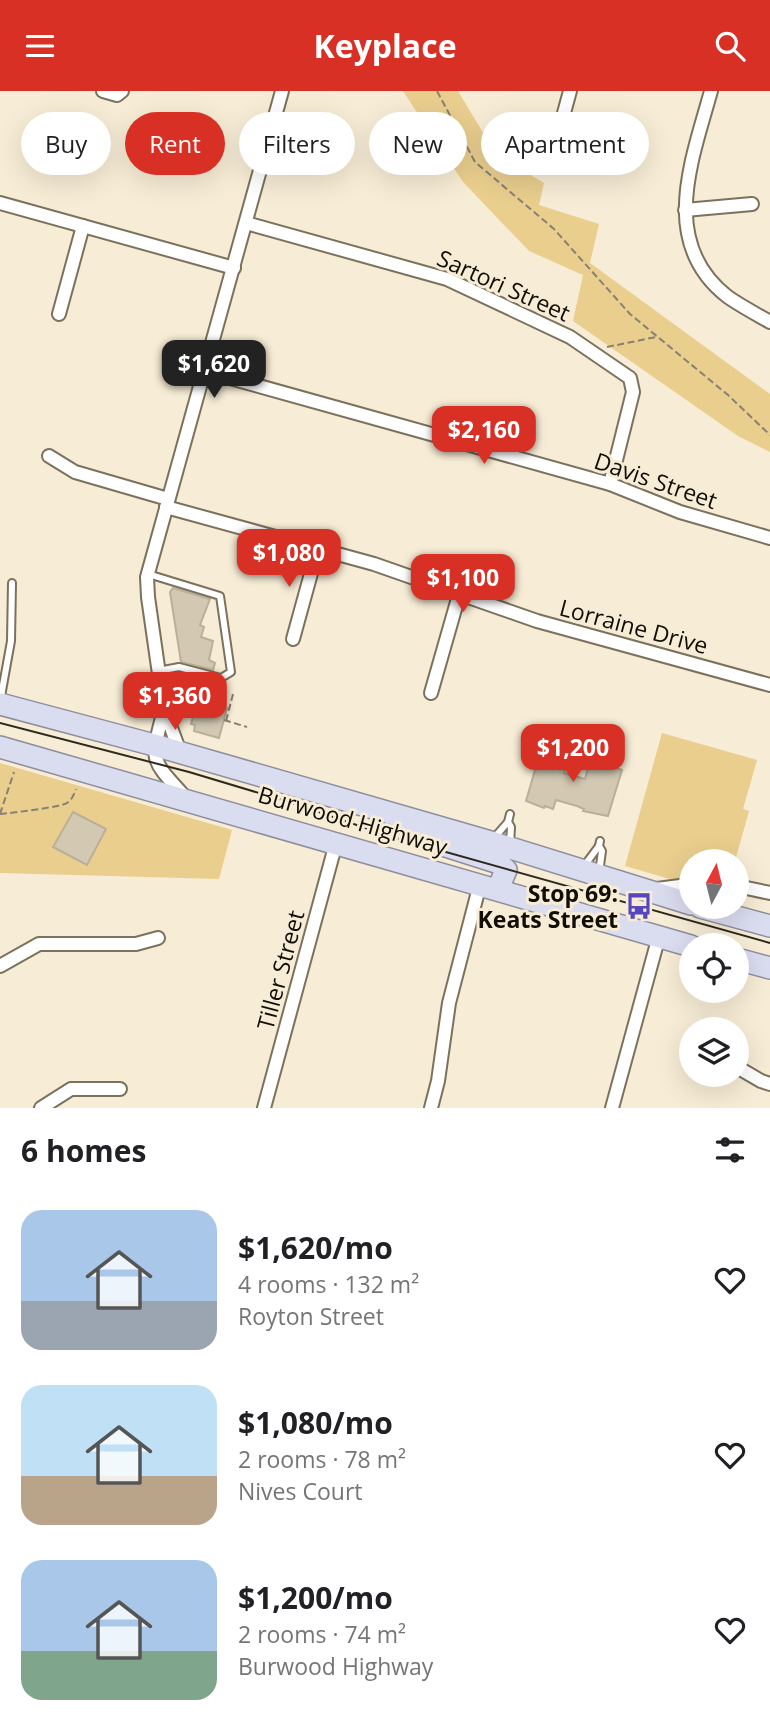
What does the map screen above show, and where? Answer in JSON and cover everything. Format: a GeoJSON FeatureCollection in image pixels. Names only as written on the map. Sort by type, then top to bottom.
{"type":"FeatureCollection","features":[{"type":"Feature","properties":{"kind":"highway","name":"Burwood Highway"},"geometry":{"type":"LineString","coordinates":[[0,704],[500,844],[679,900]]}},
{"type":"Feature","properties":{"kind":"highway","name":"Burwood Highway"},"geometry":{"type":"LineString","coordinates":[[0,747],[679,942]]}},
{"type":"Feature","properties":{"kind":"highway"},"geometry":{"type":"LineString","coordinates":[[391,813],[427,840],[499,863],[506,870],[489,887]]}},
{"type":"Feature","properties":{"kind":"highway"},"geometry":{"type":"LineString","coordinates":[[744,919],[770,926]]}},
{"type":"Feature","properties":{"kind":"highway"},"geometry":{"type":"LineString","coordinates":[[749,962],[770,968]]}},
{"type":"Feature","properties":{"kind":"street"},"geometry":{"type":"LineString","coordinates":[[103,91],[117,95],[122,91]]}},
{"type":"Feature","properties":{"kind":"street"},"geometry":{"type":"LineString","coordinates":[[180,753],[164,709],[148,597],[148,574],[282,91]]}},
{"type":"Feature","properties":{"kind":"street"},"geometry":{"type":"LineString","coordinates":[[564,112],[570,91]]}},
{"type":"Feature","properties":{"kind":"street"},"geometry":{"type":"LineString","coordinates":[[711,91],[687,181],[685,210],[689,239],[702,269],[727,296],[770,322]]}},
{"type":"Feature","properties":{"kind":"street"},"geometry":{"type":"LineString","coordinates":[[0,203],[234,268]]}},
{"type":"Feature","properties":{"kind":"street"},"geometry":{"type":"LineString","coordinates":[[685,210],[752,204]]}},
{"type":"Feature","properties":{"kind":"street","name":"Sartori Street"},"geometry":{"type":"LineString","coordinates":[[246,223],[447,279],[570,337],[630,378],[634,392],[610,484]]}},
{"type":"Feature","properties":{"kind":"street"},"geometry":{"type":"LineString","coordinates":[[59,314],[83,226]]}},
{"type":"Feature","properties":{"kind":"street","name":"Davis Street"},"geometry":{"type":"LineString","coordinates":[[205,370],[610,484],[680,512],[770,538]]}},
{"type":"Feature","properties":{"kind":"street","name":"Lorraine Drive"},"geometry":{"type":"LineString","coordinates":[[50,456],[75,472],[167,503],[374,564],[537,621],[770,685]]}},
{"type":"Feature","properties":{"kind":"street"},"geometry":{"type":"LineString","coordinates":[[293,639],[318,548]]}},
{"type":"Feature","properties":{"kind":"street"},"geometry":{"type":"LineString","coordinates":[[431,692],[459,595]]}},
{"type":"Feature","properties":{"kind":"street"},"geometry":{"type":"LineString","coordinates":[[164,709],[154,745],[156,763],[160,772],[187,799]]}},
{"type":"Feature","properties":{"kind":"street","name":"Tiller Street"},"geometry":{"type":"LineString","coordinates":[[264,1108],[336,843]]}},
{"type":"Feature","properties":{"kind":"street","name":"Burwood Highway"},"geometry":{"type":"LineString","coordinates":[[646,890],[679,886]]}},
{"type":"Feature","properties":{"kind":"street"},"geometry":{"type":"LineString","coordinates":[[431,1108],[438,1081],[449,1003],[489,887]]}},
{"type":"Feature","properties":{"kind":"street"},"geometry":{"type":"LineString","coordinates":[[749,889],[770,893]]}},
{"type":"Feature","properties":{"kind":"street"},"geometry":{"type":"LineString","coordinates":[[612,1108],[659,936]]}},
{"type":"Feature","properties":{"kind":"street"},"geometry":{"type":"LineString","coordinates":[[0,966],[39,944],[136,944],[158,938]]}},
{"type":"Feature","properties":{"kind":"street"},"geometry":{"type":"LineString","coordinates":[[749,1074],[770,1084]]}},
{"type":"Feature","properties":{"kind":"street"},"geometry":{"type":"LineString","coordinates":[[41,1108],[71,1089],[120,1089]]}},
{"type":"Feature","properties":{"kind":"lane"},"geometry":{"type":"LineString","coordinates":[[148,574],[220,596],[230,672],[221,678],[179,667],[158,671]]}},
{"type":"Feature","properties":{"kind":"lane"},"geometry":{"type":"LineString","coordinates":[[0,704],[11,641],[12,583]]}},
{"type":"Feature","properties":{"kind":"lane"},"geometry":{"type":"LineString","coordinates":[[500,844],[510,814]]}},
{"type":"Feature","properties":{"kind":"lane"},"geometry":{"type":"LineString","coordinates":[[500,844],[511,827],[508,822]]}},
{"type":"Feature","properties":{"kind":"lane"},"geometry":{"type":"LineString","coordinates":[[600,844],[602,851],[590,872],[592,858],[600,844]]}},
{"type":"Feature","properties":{"kind":"path"},"geometry":{"type":"LineString","coordinates":[[438,91],[475,162],[554,229],[630,314],[728,395],[770,435]]}},
{"type":"Feature","properties":{"kind":"path"},"geometry":{"type":"LineString","coordinates":[[590,351],[657,337]]}},
{"type":"Feature","properties":{"kind":"path"},"geometry":{"type":"LineString","coordinates":[[233,694],[225,721],[247,727]]}},
{"type":"Feature","properties":{"kind":"path"},"geometry":{"type":"LineString","coordinates":[[13,772],[0,814],[60,807],[70,801],[76,789]]}},
{"type":"Feature","properties":{"kind":"shaded area"},"geometry":{"type":"Polygon","coordinates":[[[403,91],[458,91],[481,129],[481,175],[531,175],[544,183],[539,205],[599,224],[590,263],[770,394],[770,452],[738,436],[573,321],[583,275],[529,251],[458,175],[467,175],[467,112],[417,112],[403,91]]]}},
{"type":"Feature","properties":{"kind":"shaded area"},"geometry":{"type":"Polygon","coordinates":[[[662,733],[757,760],[743,809],[749,811],[738,849],[679,849],[679,882],[625,866],[662,733]]]}},
{"type":"Feature","properties":{"kind":"shaded area"},"geometry":{"type":"Polygon","coordinates":[[[0,763],[232,830],[219,879],[0,873],[0,763]]]}},
{"type":"Feature","properties":{"kind":"building"},"geometry":{"type":"Polygon","coordinates":[[[173,588],[210,599],[200,625],[204,627],[201,637],[213,641],[209,660],[215,663],[213,670],[181,662],[170,592],[173,588]]]}},
{"type":"Feature","properties":{"kind":"building"},"geometry":{"type":"Polygon","coordinates":[[[200,692],[214,695],[213,701],[223,703],[222,707],[227,708],[219,738],[194,731],[195,725],[191,724],[200,692]]]}},
{"type":"Feature","properties":{"kind":"building"},"geometry":{"type":"Polygon","coordinates":[[[542,746],[569,754],[564,773],[585,779],[590,760],[622,770],[608,816],[583,811],[584,809],[577,806],[556,800],[553,809],[526,801],[542,746]]]}},
{"type":"Feature","properties":{"kind":"building"},"geometry":{"type":"Polygon","coordinates":[[[73,812],[106,829],[87,865],[53,847],[73,812]]]}},
{"type":"Feature","properties":{"kind":"tram line"},"geometry":{"type":"LineString","coordinates":[[0,723],[189,772],[389,836],[770,943]]}},
{"type":"Feature","properties":{"kind":"place","name":"Stop 69: Keats Street"},"geometry":{"type":"Point","coordinates":[639,906]}}]}
